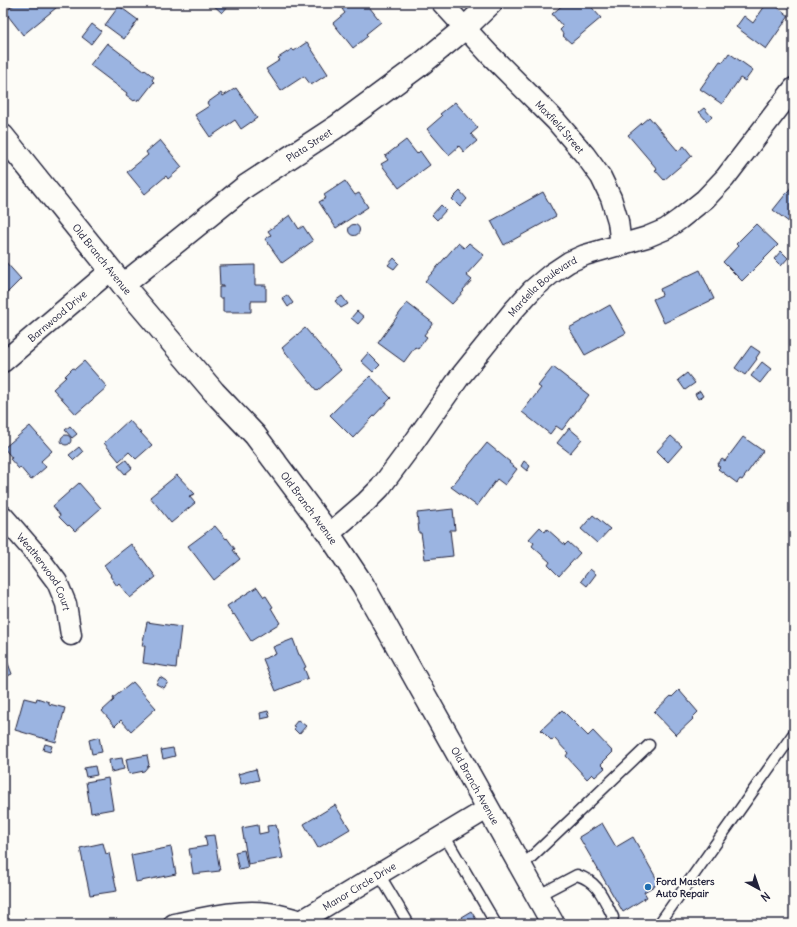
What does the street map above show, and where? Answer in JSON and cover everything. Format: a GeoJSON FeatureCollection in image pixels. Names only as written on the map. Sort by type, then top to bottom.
{"type":"FeatureCollection","features":[{"type":"Feature","properties":{"kind":"main road","name":"Plata Street"},"geometry":{"type":"LineString","coordinates":[[117,277],[246,186],[336,127],[420,65],[465,28],[491,3]]}},
{"type":"Feature","properties":{"kind":"main road","name":"Old Branch Avenue"},"geometry":{"type":"LineString","coordinates":[[3,136],[117,277],[214,392],[255,435],[329,534],[363,585],[552,924]]}},
{"type":"Feature","properties":{"kind":"street","name":"Maxfield Street"},"geometry":{"type":"LineString","coordinates":[[442,3],[556,121],[601,177],[611,198],[618,222],[621,246]]}},
{"type":"Feature","properties":{"kind":"street","name":"Mardella Boulevard"},"geometry":{"type":"LineString","coordinates":[[329,534],[380,488],[459,378],[512,311],[532,290],[551,274],[569,262],[621,246],[666,229],[705,199],[725,178],[794,88]]}},
{"type":"Feature","properties":{"kind":"street","name":"Barnwood Drive"},"geometry":{"type":"LineString","coordinates":[[3,362],[117,277]]}},
{"type":"Feature","properties":{"kind":"street","name":"Weatherwood Court"},"geometry":{"type":"LineString","coordinates":[[3,516],[36,554],[56,582],[66,604],[71,635]]}},
{"type":"Feature","properties":{"kind":"street","name":"Manor Circle Drive"},"geometry":{"type":"LineString","coordinates":[[174,924],[220,915],[248,912],[268,913],[300,922],[487,809]]}},
{"type":"Feature","properties":{"kind":"lane"},"geometry":{"type":"LineString","coordinates":[[658,924],[794,732]]}},
{"type":"Feature","properties":{"kind":"lane"},"geometry":{"type":"LineString","coordinates":[[521,867],[649,746]]}},
{"type":"Feature","properties":{"kind":"lane"},"geometry":{"type":"LineString","coordinates":[[444,835],[496,924]]}},
{"type":"Feature","properties":{"kind":"lane"},"geometry":{"type":"LineString","coordinates":[[379,874],[409,924]]}},
{"type":"Feature","properties":{"kind":"lane"},"geometry":{"type":"LineString","coordinates":[[537,896],[577,874],[587,878],[599,889],[613,917],[610,924]]}},
{"type":"Feature","properties":{"kind":"building"},"geometry":{"type":"Polygon","coordinates":[[[16,3],[62,3],[23,35],[5,12],[16,3]]]}},
{"type":"Feature","properties":{"kind":"building"},"geometry":{"type":"Polygon","coordinates":[[[211,3],[231,3],[222,13],[211,3]]]}},
{"type":"Feature","properties":{"kind":"building"},"geometry":{"type":"Polygon","coordinates":[[[350,3],[354,3],[355,5],[358,3],[366,3],[381,22],[366,34],[368,36],[353,48],[333,23],[345,13],[342,9],[350,3]]]}},
{"type":"Feature","properties":{"kind":"building"},"geometry":{"type":"Polygon","coordinates":[[[565,3],[588,3],[601,18],[571,43],[563,36],[564,35],[560,30],[563,27],[552,14],[565,3]]]}},
{"type":"Feature","properties":{"kind":"building"},"geometry":{"type":"Polygon","coordinates":[[[767,3],[772,3],[789,16],[766,49],[736,27],[744,16],[753,23],[767,3]]]}},
{"type":"Feature","properties":{"kind":"building"},"geometry":{"type":"Polygon","coordinates":[[[119,6],[138,20],[124,39],[105,25],[119,6]]]}},
{"type":"Feature","properties":{"kind":"building"},"geometry":{"type":"Polygon","coordinates":[[[92,24],[101,31],[91,44],[82,37],[92,24]]]}},
{"type":"Feature","properties":{"kind":"building"},"geometry":{"type":"Polygon","coordinates":[[[307,42],[328,74],[311,85],[304,76],[281,91],[266,69],[280,60],[278,58],[292,49],[294,51],[307,42]]]}},
{"type":"Feature","properties":{"kind":"building"},"geometry":{"type":"Polygon","coordinates":[[[107,43],[154,77],[152,80],[154,82],[140,100],[138,99],[137,101],[134,101],[126,95],[127,93],[90,65],[107,43]]]}},
{"type":"Feature","properties":{"kind":"building"},"geometry":{"type":"Polygon","coordinates":[[[729,53],[753,70],[745,81],[740,78],[722,104],[700,89],[720,61],[723,62],[729,53]]]}},
{"type":"Feature","properties":{"kind":"building"},"geometry":{"type":"Polygon","coordinates":[[[236,88],[257,118],[241,129],[235,120],[210,137],[195,115],[209,106],[207,103],[221,93],[223,96],[236,88]]]}},
{"type":"Feature","properties":{"kind":"building"},"geometry":{"type":"Polygon","coordinates":[[[455,102],[478,128],[471,134],[477,141],[464,152],[459,146],[449,155],[427,129],[442,116],[440,114],[455,102]]]}},
{"type":"Feature","properties":{"kind":"building"},"geometry":{"type":"Polygon","coordinates":[[[704,108],[712,117],[707,121],[699,112],[704,108]]]}},
{"type":"Feature","properties":{"kind":"building"},"geometry":{"type":"Polygon","coordinates":[[[649,117],[678,151],[684,146],[692,156],[664,180],[655,170],[657,169],[628,135],[649,117]]]}},
{"type":"Feature","properties":{"kind":"building"},"geometry":{"type":"Polygon","coordinates":[[[160,140],[182,167],[168,179],[166,176],[145,194],[127,172],[148,155],[146,152],[160,140]]]}},
{"type":"Feature","properties":{"kind":"building"},"geometry":{"type":"Polygon","coordinates":[[[406,140],[417,154],[420,151],[430,165],[399,188],[381,164],[388,160],[385,156],[406,140]]]}},
{"type":"Feature","properties":{"kind":"building"},"geometry":{"type":"Polygon","coordinates":[[[794,177],[794,226],[773,210],[793,185],[790,183],[794,177]]]}},
{"type":"Feature","properties":{"kind":"building"},"geometry":{"type":"Polygon","coordinates":[[[345,181],[355,195],[359,193],[368,207],[336,228],[319,202],[326,198],[324,195],[345,181]]]}},
{"type":"Feature","properties":{"kind":"building"},"geometry":{"type":"Polygon","coordinates":[[[460,191],[467,199],[460,207],[452,199],[460,191]]]}},
{"type":"Feature","properties":{"kind":"building"},"geometry":{"type":"Polygon","coordinates":[[[543,192],[556,216],[504,245],[491,221],[543,192]]]}},
{"type":"Feature","properties":{"kind":"building"},"geometry":{"type":"Polygon","coordinates":[[[441,205],[446,210],[437,220],[432,215],[441,205]]]}},
{"type":"Feature","properties":{"kind":"building"},"geometry":{"type":"Polygon","coordinates":[[[290,215],[299,229],[303,226],[313,241],[282,263],[265,239],[271,235],[268,231],[290,215]]]}},
{"type":"Feature","properties":{"kind":"building"},"geometry":{"type":"Polygon","coordinates":[[[354,224],[358,226],[360,230],[358,234],[354,236],[350,234],[348,230],[350,226],[354,224]]]}},
{"type":"Feature","properties":{"kind":"building"},"geometry":{"type":"Polygon","coordinates":[[[756,224],[778,245],[742,281],[723,262],[738,246],[736,244],[756,224]]]}},
{"type":"Feature","properties":{"kind":"building"},"geometry":{"type":"Polygon","coordinates":[[[458,243],[464,248],[469,243],[484,255],[466,275],[472,280],[452,304],[425,281],[458,243]]]}},
{"type":"Feature","properties":{"kind":"building"},"geometry":{"type":"Polygon","coordinates":[[[781,251],[788,258],[781,266],[774,259],[781,251]]]}},
{"type":"Feature","properties":{"kind":"building"},"geometry":{"type":"Polygon","coordinates":[[[394,258],[399,263],[394,269],[388,265],[394,258]]]}},
{"type":"Feature","properties":{"kind":"building"},"geometry":{"type":"Polygon","coordinates":[[[3,259],[21,279],[3,297],[3,259]]]}},
{"type":"Feature","properties":{"kind":"building"},"geometry":{"type":"Polygon","coordinates":[[[255,265],[255,285],[266,285],[266,301],[251,301],[251,312],[223,312],[223,298],[219,298],[219,287],[223,286],[220,286],[219,266],[255,265]]]}},
{"type":"Feature","properties":{"kind":"building"},"geometry":{"type":"Polygon","coordinates":[[[700,270],[714,299],[664,323],[653,299],[662,295],[660,289],[700,270]]]}},
{"type":"Feature","properties":{"kind":"building"},"geometry":{"type":"Polygon","coordinates":[[[287,295],[293,303],[288,307],[282,298],[287,295]]]}},
{"type":"Feature","properties":{"kind":"building"},"geometry":{"type":"Polygon","coordinates":[[[342,296],[348,304],[341,308],[335,301],[342,296]]]}},
{"type":"Feature","properties":{"kind":"building"},"geometry":{"type":"Polygon","coordinates":[[[407,303],[433,323],[424,335],[427,337],[418,349],[415,347],[404,362],[378,343],[407,303]]]}},
{"type":"Feature","properties":{"kind":"building"},"geometry":{"type":"Polygon","coordinates":[[[610,305],[626,333],[585,355],[569,328],[610,305]]]}},
{"type":"Feature","properties":{"kind":"building"},"geometry":{"type":"Polygon","coordinates":[[[357,311],[364,317],[358,324],[351,318],[357,311]]]}},
{"type":"Feature","properties":{"kind":"building"},"geometry":{"type":"Polygon","coordinates":[[[305,328],[341,370],[317,391],[282,348],[305,328]]]}},
{"type":"Feature","properties":{"kind":"building"},"geometry":{"type":"Polygon","coordinates":[[[751,346],[760,352],[756,358],[757,359],[745,375],[735,368],[751,346]]]}},
{"type":"Feature","properties":{"kind":"building"},"geometry":{"type":"Polygon","coordinates":[[[368,353],[380,365],[373,372],[361,361],[368,353]]]}},
{"type":"Feature","properties":{"kind":"building"},"geometry":{"type":"Polygon","coordinates":[[[84,361],[107,387],[76,414],[53,389],[73,368],[75,369],[84,361]]]}},
{"type":"Feature","properties":{"kind":"building"},"geometry":{"type":"Polygon","coordinates":[[[762,362],[771,369],[760,383],[751,376],[762,362]]]}},
{"type":"Feature","properties":{"kind":"building"},"geometry":{"type":"Polygon","coordinates":[[[553,367],[589,395],[562,430],[556,426],[550,434],[522,412],[541,388],[538,386],[553,367]]]}},
{"type":"Feature","properties":{"kind":"building"},"geometry":{"type":"Polygon","coordinates":[[[687,373],[695,383],[685,390],[678,380],[687,373]]]}},
{"type":"Feature","properties":{"kind":"building"},"geometry":{"type":"Polygon","coordinates":[[[370,376],[391,398],[353,438],[330,415],[370,376]]]}},
{"type":"Feature","properties":{"kind":"building"},"geometry":{"type":"Polygon","coordinates":[[[700,391],[703,396],[698,399],[695,394],[700,391]]]}},
{"type":"Feature","properties":{"kind":"building"},"geometry":{"type":"Polygon","coordinates":[[[129,420],[152,445],[136,459],[129,452],[119,461],[104,443],[129,420]]]}},
{"type":"Feature","properties":{"kind":"building"},"geometry":{"type":"Polygon","coordinates":[[[30,426],[52,451],[41,461],[46,467],[31,480],[20,467],[19,469],[10,459],[12,458],[4,448],[30,426]]]}},
{"type":"Feature","properties":{"kind":"building"},"geometry":{"type":"Polygon","coordinates":[[[70,426],[77,434],[72,438],[65,430],[70,426]]]}},
{"type":"Feature","properties":{"kind":"building"},"geometry":{"type":"Polygon","coordinates":[[[569,428],[582,439],[570,453],[557,443],[569,428]]]}},
{"type":"Feature","properties":{"kind":"building"},"geometry":{"type":"Polygon","coordinates":[[[64,435],[68,435],[70,436],[70,444],[64,445],[61,442],[61,438],[64,435]]]}},
{"type":"Feature","properties":{"kind":"building"},"geometry":{"type":"Polygon","coordinates":[[[671,436],[682,446],[668,462],[657,451],[671,436]]]}},
{"type":"Feature","properties":{"kind":"building"},"geometry":{"type":"Polygon","coordinates":[[[743,437],[763,451],[742,480],[740,479],[737,483],[718,469],[720,467],[717,465],[722,459],[725,461],[743,437]]]}},
{"type":"Feature","properties":{"kind":"building"},"geometry":{"type":"Polygon","coordinates":[[[487,443],[517,469],[505,485],[497,479],[477,506],[451,487],[487,443]]]}},
{"type":"Feature","properties":{"kind":"building"},"geometry":{"type":"Polygon","coordinates":[[[79,447],[83,452],[74,460],[69,455],[79,447]]]}},
{"type":"Feature","properties":{"kind":"building"},"geometry":{"type":"Polygon","coordinates":[[[126,460],[132,468],[125,474],[118,466],[126,460]]]}},
{"type":"Feature","properties":{"kind":"building"},"geometry":{"type":"Polygon","coordinates":[[[524,461],[530,466],[527,471],[521,466],[524,461]]]}},
{"type":"Feature","properties":{"kind":"building"},"geometry":{"type":"Polygon","coordinates":[[[177,475],[195,494],[189,496],[195,503],[171,523],[150,497],[177,475]]]}},
{"type":"Feature","properties":{"kind":"building"},"geometry":{"type":"Polygon","coordinates":[[[79,483],[101,508],[75,531],[59,517],[60,515],[53,506],[79,483]]]}},
{"type":"Feature","properties":{"kind":"building"},"geometry":{"type":"Polygon","coordinates":[[[453,509],[455,530],[450,530],[453,556],[425,559],[421,533],[419,533],[417,513],[453,509]]]}},
{"type":"Feature","properties":{"kind":"building"},"geometry":{"type":"Polygon","coordinates":[[[593,515],[610,529],[597,543],[581,529],[593,515]]]}},
{"type":"Feature","properties":{"kind":"building"},"geometry":{"type":"Polygon","coordinates":[[[215,526],[226,539],[227,538],[235,549],[233,550],[240,559],[214,580],[188,546],[215,526]]]}},
{"type":"Feature","properties":{"kind":"building"},"geometry":{"type":"Polygon","coordinates":[[[540,527],[545,532],[547,529],[565,545],[568,542],[580,553],[559,576],[548,565],[550,562],[532,546],[534,543],[529,539],[540,527]]]}},
{"type":"Feature","properties":{"kind":"building"},"geometry":{"type":"Polygon","coordinates":[[[131,544],[156,577],[130,598],[119,584],[117,586],[104,565],[131,544]]]}},
{"type":"Feature","properties":{"kind":"building"},"geometry":{"type":"Polygon","coordinates":[[[590,569],[596,574],[587,586],[581,581],[590,569]]]}},
{"type":"Feature","properties":{"kind":"building"},"geometry":{"type":"Polygon","coordinates":[[[257,587],[264,597],[266,596],[280,623],[251,641],[234,614],[233,615],[227,606],[257,587]]]}},
{"type":"Feature","properties":{"kind":"building"},"geometry":{"type":"Polygon","coordinates":[[[147,622],[181,627],[176,668],[143,663],[145,646],[142,646],[147,622]]]}},
{"type":"Feature","properties":{"kind":"building"},"geometry":{"type":"Polygon","coordinates":[[[293,639],[299,655],[306,667],[304,668],[308,678],[276,691],[263,659],[276,654],[273,647],[293,639]]]}},
{"type":"Feature","properties":{"kind":"building"},"geometry":{"type":"Polygon","coordinates":[[[3,650],[12,674],[3,678],[3,650]]]}},
{"type":"Feature","properties":{"kind":"building"},"geometry":{"type":"Polygon","coordinates":[[[160,677],[168,682],[164,688],[156,684],[160,677]]]}},
{"type":"Feature","properties":{"kind":"building"},"geometry":{"type":"Polygon","coordinates":[[[133,682],[156,708],[131,731],[121,720],[115,726],[102,711],[114,700],[113,698],[133,682]]]}},
{"type":"Feature","properties":{"kind":"building"},"geometry":{"type":"Polygon","coordinates":[[[679,690],[698,712],[692,718],[693,719],[676,735],[654,712],[679,690]]]}},
{"type":"Feature","properties":{"kind":"building"},"geometry":{"type":"Polygon","coordinates":[[[24,698],[36,701],[37,698],[49,702],[49,704],[65,708],[56,742],[15,730],[24,698]]]}},
{"type":"Feature","properties":{"kind":"building"},"geometry":{"type":"Polygon","coordinates":[[[562,710],[588,736],[593,731],[613,752],[601,764],[605,768],[595,777],[592,774],[587,779],[566,756],[568,753],[554,738],[552,741],[541,730],[562,710]]]}},
{"type":"Feature","properties":{"kind":"building"},"geometry":{"type":"Polygon","coordinates":[[[268,711],[270,717],[261,719],[260,713],[268,711]]]}},
{"type":"Feature","properties":{"kind":"building"},"geometry":{"type":"Polygon","coordinates":[[[298,720],[306,726],[299,734],[293,726],[298,720]]]}},
{"type":"Feature","properties":{"kind":"building"},"geometry":{"type":"Polygon","coordinates":[[[99,737],[102,752],[92,754],[89,740],[99,737]]]}},
{"type":"Feature","properties":{"kind":"building"},"geometry":{"type":"Polygon","coordinates":[[[45,744],[52,746],[50,752],[43,750],[45,744]]]}},
{"type":"Feature","properties":{"kind":"building"},"geometry":{"type":"Polygon","coordinates":[[[173,748],[175,756],[163,759],[161,750],[173,748]]]}},
{"type":"Feature","properties":{"kind":"building"},"geometry":{"type":"Polygon","coordinates":[[[147,755],[149,765],[144,771],[129,774],[126,759],[147,755]]]}},
{"type":"Feature","properties":{"kind":"building"},"geometry":{"type":"Polygon","coordinates":[[[122,758],[124,769],[111,772],[109,760],[122,758]]]}},
{"type":"Feature","properties":{"kind":"building"},"geometry":{"type":"Polygon","coordinates":[[[95,766],[97,775],[86,777],[84,768],[95,766]]]}},
{"type":"Feature","properties":{"kind":"building"},"geometry":{"type":"Polygon","coordinates":[[[256,769],[259,780],[241,784],[238,774],[256,769]]]}},
{"type":"Feature","properties":{"kind":"building"},"geometry":{"type":"Polygon","coordinates":[[[108,778],[113,809],[91,813],[86,782],[108,778]]]}},
{"type":"Feature","properties":{"kind":"building"},"geometry":{"type":"Polygon","coordinates":[[[335,805],[350,829],[318,848],[304,824],[335,805]]]}},
{"type":"Feature","properties":{"kind":"building"},"geometry":{"type":"Polygon","coordinates":[[[602,823],[616,847],[633,837],[659,883],[644,892],[647,897],[623,912],[579,837],[602,823]]]}},
{"type":"Feature","properties":{"kind":"building"},"geometry":{"type":"Polygon","coordinates":[[[258,825],[259,834],[268,832],[267,826],[276,825],[283,858],[248,864],[242,828],[258,825]]]}},
{"type":"Feature","properties":{"kind":"building"},"geometry":{"type":"Polygon","coordinates":[[[214,835],[220,871],[193,874],[189,849],[207,846],[205,836],[214,835]]]}},
{"type":"Feature","properties":{"kind":"building"},"geometry":{"type":"Polygon","coordinates":[[[103,843],[106,854],[109,853],[117,891],[90,895],[80,848],[103,843]]]}},
{"type":"Feature","properties":{"kind":"building"},"geometry":{"type":"Polygon","coordinates":[[[171,847],[176,874],[136,882],[131,855],[171,847]]]}},
{"type":"Feature","properties":{"kind":"building"},"geometry":{"type":"Polygon","coordinates":[[[244,850],[248,868],[239,870],[235,852],[244,850]]]}},
{"type":"Feature","properties":{"kind":"building"},"geometry":{"type":"Polygon","coordinates":[[[471,911],[479,924],[457,924],[463,920],[461,917],[471,911]]]}},
{"type":"Feature","properties":{"kind":"place","name":"Ford Masters Auto Repair"},"geometry":{"type":"Point","coordinates":[648,887]}}]}
